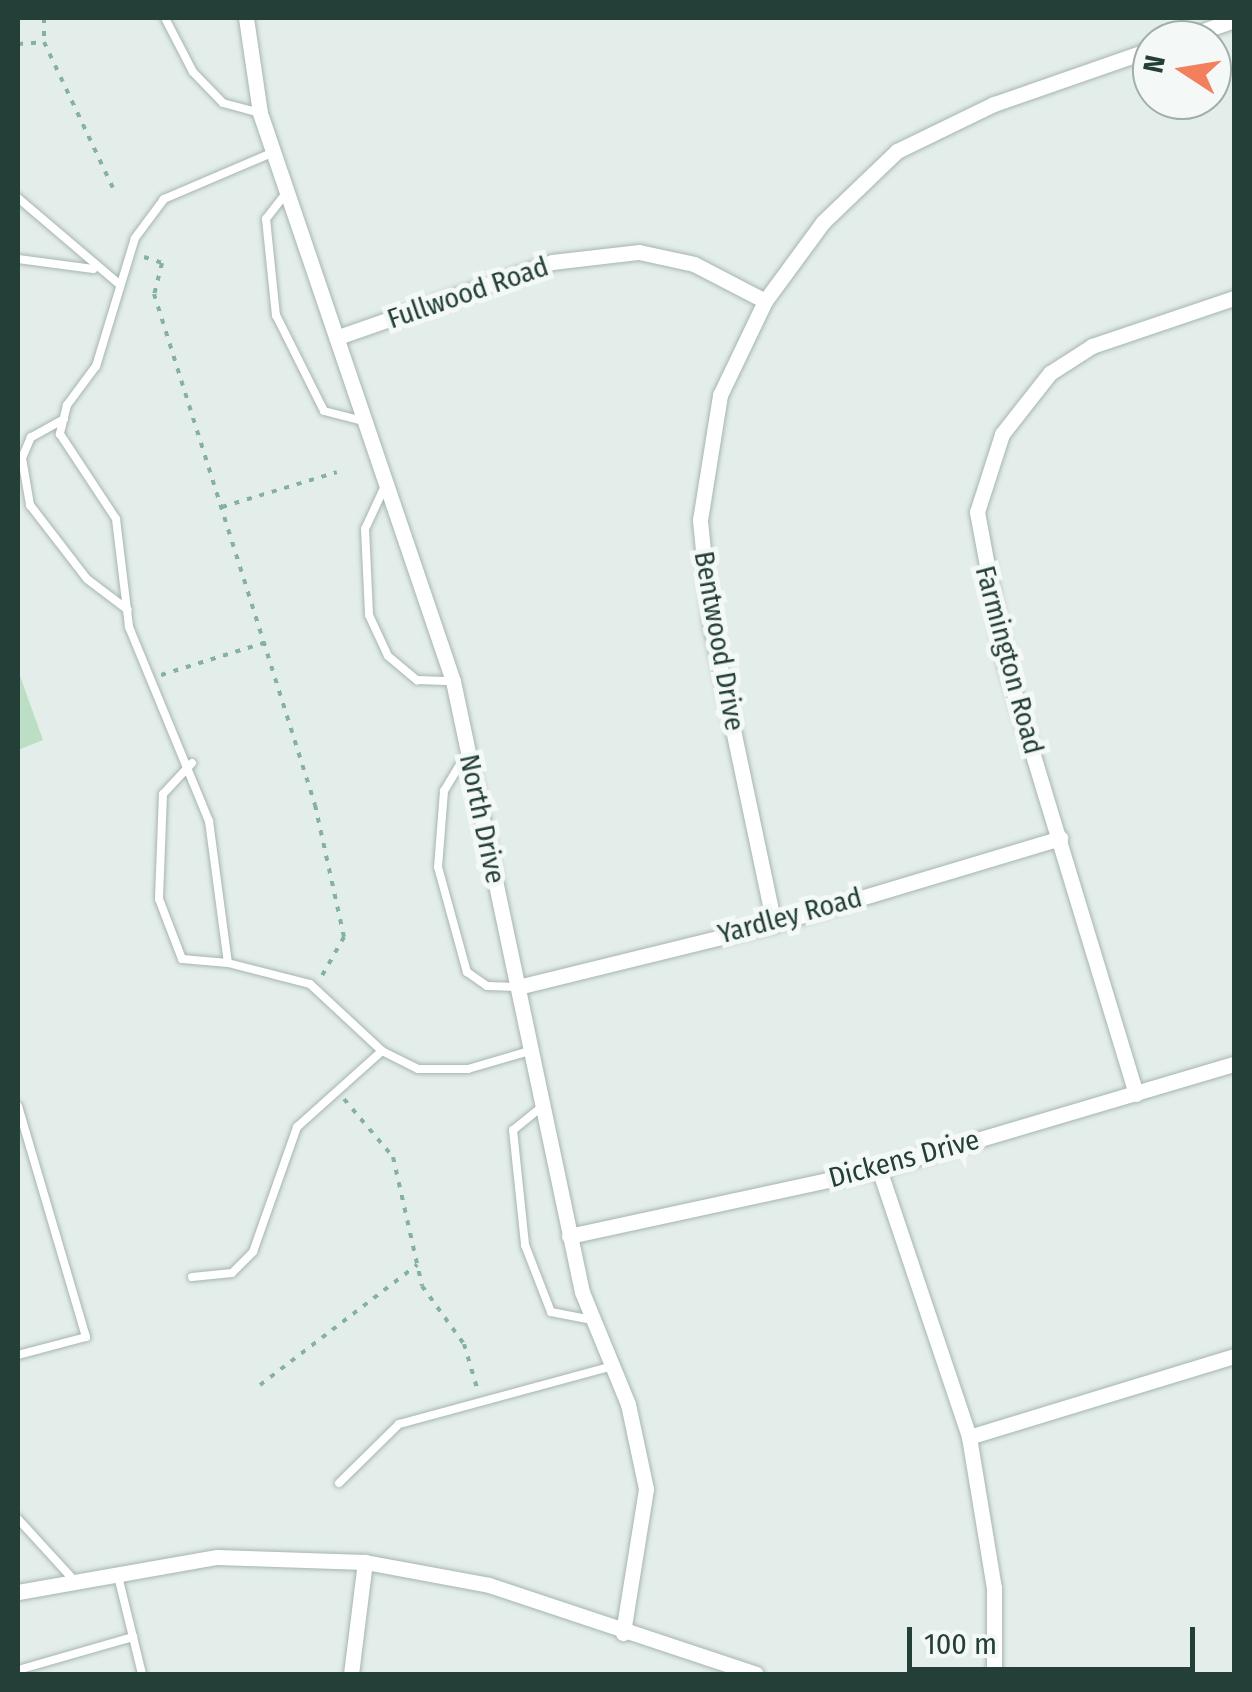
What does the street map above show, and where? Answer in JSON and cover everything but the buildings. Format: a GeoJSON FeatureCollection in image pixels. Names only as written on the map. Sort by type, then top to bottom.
{"type":"FeatureCollection","features":[{"type":"Feature","properties":{"kind":"street","name":"North Drive"},"geometry":{"type":"LineString","coordinates":[[246,18],[260,113],[391,479],[453,681],[518,987],[526,1052],[569,1236],[608,1368],[628,1404],[646,1489],[623,1633]]}},
{"type":"Feature","properties":{"kind":"street","name":"Bentwood Drive"},"geometry":{"type":"LineString","coordinates":[[774,924],[710,619],[700,520],[720,396],[765,300],[823,222],[898,151],[994,104],[1132,56]]}},
{"type":"Feature","properties":{"kind":"street","name":"Fullwood Road"},"geometry":{"type":"LineString","coordinates":[[342,336],[552,262],[640,252],[694,264],[765,300]]}},
{"type":"Feature","properties":{"kind":"street","name":"Farmington Road"},"geometry":{"type":"LineString","coordinates":[[1136,1094],[981,566],[978,512],[990,460],[1050,373],[1092,346],[1234,298]]}},
{"type":"Feature","properties":{"kind":"street","name":"Yardley Road"},"geometry":{"type":"LineString","coordinates":[[518,987],[774,924],[1060,838]]}},
{"type":"Feature","properties":{"kind":"street","name":"Dickens Drive"},"geometry":{"type":"LineString","coordinates":[[569,1236],[879,1169],[1234,1064]]}},
{"type":"Feature","properties":{"kind":"street"},"geometry":{"type":"LineString","coordinates":[[879,1169],[969,1437],[994,1588],[994,1674]]}},
{"type":"Feature","properties":{"kind":"street"},"geometry":{"type":"LineString","coordinates":[[969,1437],[1234,1356]]}},
{"type":"Feature","properties":{"kind":"street"},"geometry":{"type":"LineString","coordinates":[[18,1592],[72,1577],[217,1557],[365,1562],[489,1585],[623,1633],[756,1674]]}},
{"type":"Feature","properties":{"kind":"street"},"geometry":{"type":"LineString","coordinates":[[351,1674],[365,1562]]}},
{"type":"Feature","properties":{"kind":"lane"},"geometry":{"type":"LineString","coordinates":[[164,18],[193,72],[222,103],[260,113]]}},
{"type":"Feature","properties":{"kind":"lane"},"geometry":{"type":"LineString","coordinates":[[228,963],[192,763],[146,680],[128,610],[116,518],[60,434],[64,419],[96,366],[129,253],[164,199],[208,172],[274,152]]}},
{"type":"Feature","properties":{"kind":"lane"},"geometry":{"type":"LineString","coordinates":[[287,192],[266,219],[276,315],[324,411],[371,421]]}},
{"type":"Feature","properties":{"kind":"lane"},"geometry":{"type":"LineString","coordinates":[[18,198],[93,269],[118,284]]}},
{"type":"Feature","properties":{"kind":"lane"},"geometry":{"type":"LineString","coordinates":[[18,259],[93,269]]}},
{"type":"Feature","properties":{"kind":"lane"},"geometry":{"type":"LineString","coordinates":[[64,419],[31,438],[22,458],[30,505],[87,579],[128,610]]}},
{"type":"Feature","properties":{"kind":"lane"},"geometry":{"type":"LineString","coordinates":[[391,479],[371,501],[365,529],[369,615],[388,656],[417,680],[453,681]]}},
{"type":"Feature","properties":{"kind":"lane"},"geometry":{"type":"LineString","coordinates":[[468,752],[444,791],[438,867],[467,972],[486,986],[518,987]]}},
{"type":"Feature","properties":{"kind":"lane"},"geometry":{"type":"LineString","coordinates":[[192,763],[160,808],[160,899],[182,959],[228,963],[316,988],[382,1051],[418,1069],[468,1069],[526,1052]]}},
{"type":"Feature","properties":{"kind":"lane"},"geometry":{"type":"LineString","coordinates":[[192,1277],[232,1273],[253,1252],[297,1128],[335,1087],[382,1051]]}},
{"type":"Feature","properties":{"kind":"lane"},"geometry":{"type":"LineString","coordinates":[[18,1106],[86,1337],[18,1356]]}},
{"type":"Feature","properties":{"kind":"lane"},"geometry":{"type":"LineString","coordinates":[[539,1109],[513,1130],[525,1244],[551,1312],[592,1320]]}},
{"type":"Feature","properties":{"kind":"lane"},"geometry":{"type":"LineString","coordinates":[[339,1483],[398,1424],[608,1368]]}},
{"type":"Feature","properties":{"kind":"lane"},"geometry":{"type":"LineString","coordinates":[[18,1520],[20,1530],[72,1577]]}},
{"type":"Feature","properties":{"kind":"lane"},"geometry":{"type":"LineString","coordinates":[[117,1571],[142,1674]]}},
{"type":"Feature","properties":{"kind":"lane"},"geometry":{"type":"LineString","coordinates":[[18,1670],[132,1636]]}},
{"type":"Feature","properties":{"kind":"path"},"geometry":{"type":"LineString","coordinates":[[44,18],[44,42],[112,188]]}},
{"type":"Feature","properties":{"kind":"path"},"geometry":{"type":"LineString","coordinates":[[18,44],[44,42]]}},
{"type":"Feature","properties":{"kind":"path"},"geometry":{"type":"LineString","coordinates":[[129,253],[162,263],[154,294],[267,642],[344,937],[316,988]]}},
{"type":"Feature","properties":{"kind":"path"},"geometry":{"type":"LineString","coordinates":[[222,507],[337,472]]}},
{"type":"Feature","properties":{"kind":"path"},"geometry":{"type":"LineString","coordinates":[[146,680],[267,642]]}},
{"type":"Feature","properties":{"kind":"path"},"geometry":{"type":"LineString","coordinates":[[335,1087],[392,1156],[417,1265],[464,1344],[482,1402]]}},
{"type":"Feature","properties":{"kind":"path"},"geometry":{"type":"LineString","coordinates":[[260,1384],[417,1265]]}},
{"type":"Feature","properties":{"kind":"green space"},"geometry":{"type":"Polygon","coordinates":[[[18,677],[43,740],[18,750],[18,677]]]}}]}
